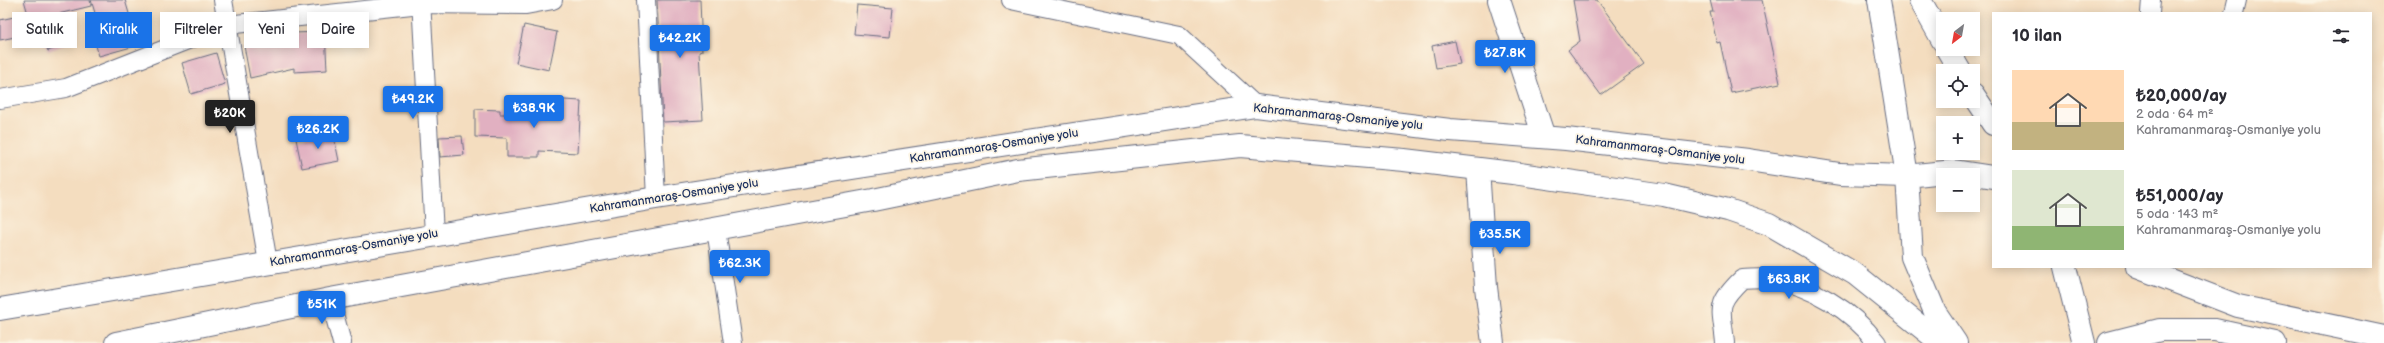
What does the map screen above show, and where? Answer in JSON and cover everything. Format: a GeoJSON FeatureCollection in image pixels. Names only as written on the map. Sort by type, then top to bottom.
{"type":"FeatureCollection","features":[{"type":"Feature","properties":{"kind":"main road"},"geometry":{"type":"LineString","coordinates":[[1499,0],[1544,137]]}},
{"type":"Feature","properties":{"kind":"main road"},"geometry":{"type":"LineString","coordinates":[[1879,0],[1907,176],[1912,257],[1935,312],[1956,343]]}},
{"type":"Feature","properties":{"kind":"main road"},"geometry":{"type":"LineString","coordinates":[[1920,0],[1936,29]]}},
{"type":"Feature","properties":{"kind":"main road"},"geometry":{"type":"LineString","coordinates":[[1980,104],[1992,122]]}},
{"type":"Feature","properties":{"kind":"main road","name":"Kahramanmaraş-Osmaniye yolu"},"geometry":{"type":"LineString","coordinates":[[0,309],[434,234],[656,198],[1256,106],[1443,129],[1544,137],[1748,160],[1840,174],[1907,176],[1954,171],[1992,177]]}},
{"type":"Feature","properties":{"kind":"main road"},"geometry":{"type":"LineString","coordinates":[[116,343],[330,299],[873,200],[1018,170],[1240,146],[1478,169],[1664,195],[1728,210],[1769,224],[1855,274],[1941,343]]}},
{"type":"Feature","properties":{"kind":"main road"},"geometry":{"type":"LineString","coordinates":[[1478,169],[1486,287],[1493,343]]}},
{"type":"Feature","properties":{"kind":"main road"},"geometry":{"type":"LineString","coordinates":[[2064,268],[2084,343]]}},
{"type":"Feature","properties":{"kind":"main road"},"geometry":{"type":"LineString","coordinates":[[2140,268],[2238,306],[2384,337]]}},
{"type":"Feature","properties":{"kind":"main road"},"geometry":{"type":"LineString","coordinates":[[2109,343],[2160,330],[2215,330],[2275,343]]}},
{"type":"Feature","properties":{"kind":"street"},"geometry":{"type":"LineString","coordinates":[[223,0],[224,12]]}},
{"type":"Feature","properties":{"kind":"street"},"geometry":{"type":"LineString","coordinates":[[236,24],[421,2],[526,5],[553,0]]}},
{"type":"Feature","properties":{"kind":"street"},"geometry":{"type":"LineString","coordinates":[[646,0],[656,198]]}},
{"type":"Feature","properties":{"kind":"street"},"geometry":{"type":"LineString","coordinates":[[1010,0],[1179,35],[1256,106]]}},
{"type":"Feature","properties":{"kind":"street"},"geometry":{"type":"LineString","coordinates":[[2150,12],[2151,0]]}},
{"type":"Feature","properties":{"kind":"street"},"geometry":{"type":"LineString","coordinates":[[2234,12],[2237,0]]}},
{"type":"Feature","properties":{"kind":"street"},"geometry":{"type":"LineString","coordinates":[[421,2],[434,234]]}},
{"type":"Feature","properties":{"kind":"street"},"geometry":{"type":"LineString","coordinates":[[0,99],[66,88],[168,48]]}},
{"type":"Feature","properties":{"kind":"street"},"geometry":{"type":"LineString","coordinates":[[230,48],[268,263]]}},
{"type":"Feature","properties":{"kind":"street"},"geometry":{"type":"LineString","coordinates":[[716,229],[733,343]]}},
{"type":"Feature","properties":{"kind":"street"},"geometry":{"type":"LineString","coordinates":[[1725,343],[1720,306],[1730,291],[1742,279],[1769,279],[1817,293],[1863,325],[1877,343]]}},
{"type":"Feature","properties":{"kind":"street"},"geometry":{"type":"LineString","coordinates":[[330,299],[342,343]]}},
{"type":"Feature","properties":{"kind":"building"},"geometry":{"type":"Polygon","coordinates":[[[24,0],[90,0],[91,6],[66,12],[27,12],[24,0]]]}},
{"type":"Feature","properties":{"kind":"building"},"geometry":{"type":"Polygon","coordinates":[[[91,0],[125,0],[129,12],[95,12],[91,0]]]}},
{"type":"Feature","properties":{"kind":"building"},"geometry":{"type":"Polygon","coordinates":[[[657,0],[700,0],[702,51],[699,52],[703,120],[663,122],[657,0]]]}},
{"type":"Feature","properties":{"kind":"building"},"geometry":{"type":"Polygon","coordinates":[[[1573,0],[1597,0],[1644,64],[1601,95],[1568,50],[1580,41],[1573,0]]]}},
{"type":"Feature","properties":{"kind":"building"},"geometry":{"type":"Polygon","coordinates":[[[1710,0],[1762,0],[1780,83],[1731,93],[1720,42],[1717,43],[1710,12],[1713,12],[1710,0]]]}},
{"type":"Feature","properties":{"kind":"building"},"geometry":{"type":"Polygon","coordinates":[[[857,5],[893,8],[890,37],[854,34],[857,5]]]}},
{"type":"Feature","properties":{"kind":"building"},"geometry":{"type":"Polygon","coordinates":[[[12,17],[12,38],[0,40],[0,20],[12,17]]]}},
{"type":"Feature","properties":{"kind":"building"},"geometry":{"type":"Polygon","coordinates":[[[524,25],[557,32],[549,70],[516,63],[524,25]]]}},
{"type":"Feature","properties":{"kind":"building"},"geometry":{"type":"Polygon","coordinates":[[[299,33],[307,33],[307,48],[326,48],[327,70],[294,72],[294,68],[250,78],[244,48],[299,48],[299,33]]]}},
{"type":"Feature","properties":{"kind":"building"},"geometry":{"type":"Polygon","coordinates":[[[1455,41],[1460,64],[1436,68],[1432,46],[1455,41]]]}},
{"type":"Feature","properties":{"kind":"building"},"geometry":{"type":"Polygon","coordinates":[[[47,48],[56,48],[48,51],[47,48]]]}},
{"type":"Feature","properties":{"kind":"building"},"geometry":{"type":"Polygon","coordinates":[[[97,48],[128,48],[99,56],[97,48]]]}},
{"type":"Feature","properties":{"kind":"building"},"geometry":{"type":"Polygon","coordinates":[[[216,53],[225,84],[191,94],[182,63],[216,53]]]}},
{"type":"Feature","properties":{"kind":"building"},"geometry":{"type":"Polygon","coordinates":[[[549,99],[581,101],[578,153],[539,151],[539,157],[507,157],[507,138],[475,137],[475,109],[500,110],[500,114],[548,114],[549,99]]]}},
{"type":"Feature","properties":{"kind":"building"},"geometry":{"type":"Polygon","coordinates":[[[333,132],[339,161],[302,168],[296,139],[333,132]]]}},
{"type":"Feature","properties":{"kind":"building"},"geometry":{"type":"Polygon","coordinates":[[[462,136],[464,155],[440,157],[439,137],[462,136]]]}}]}
